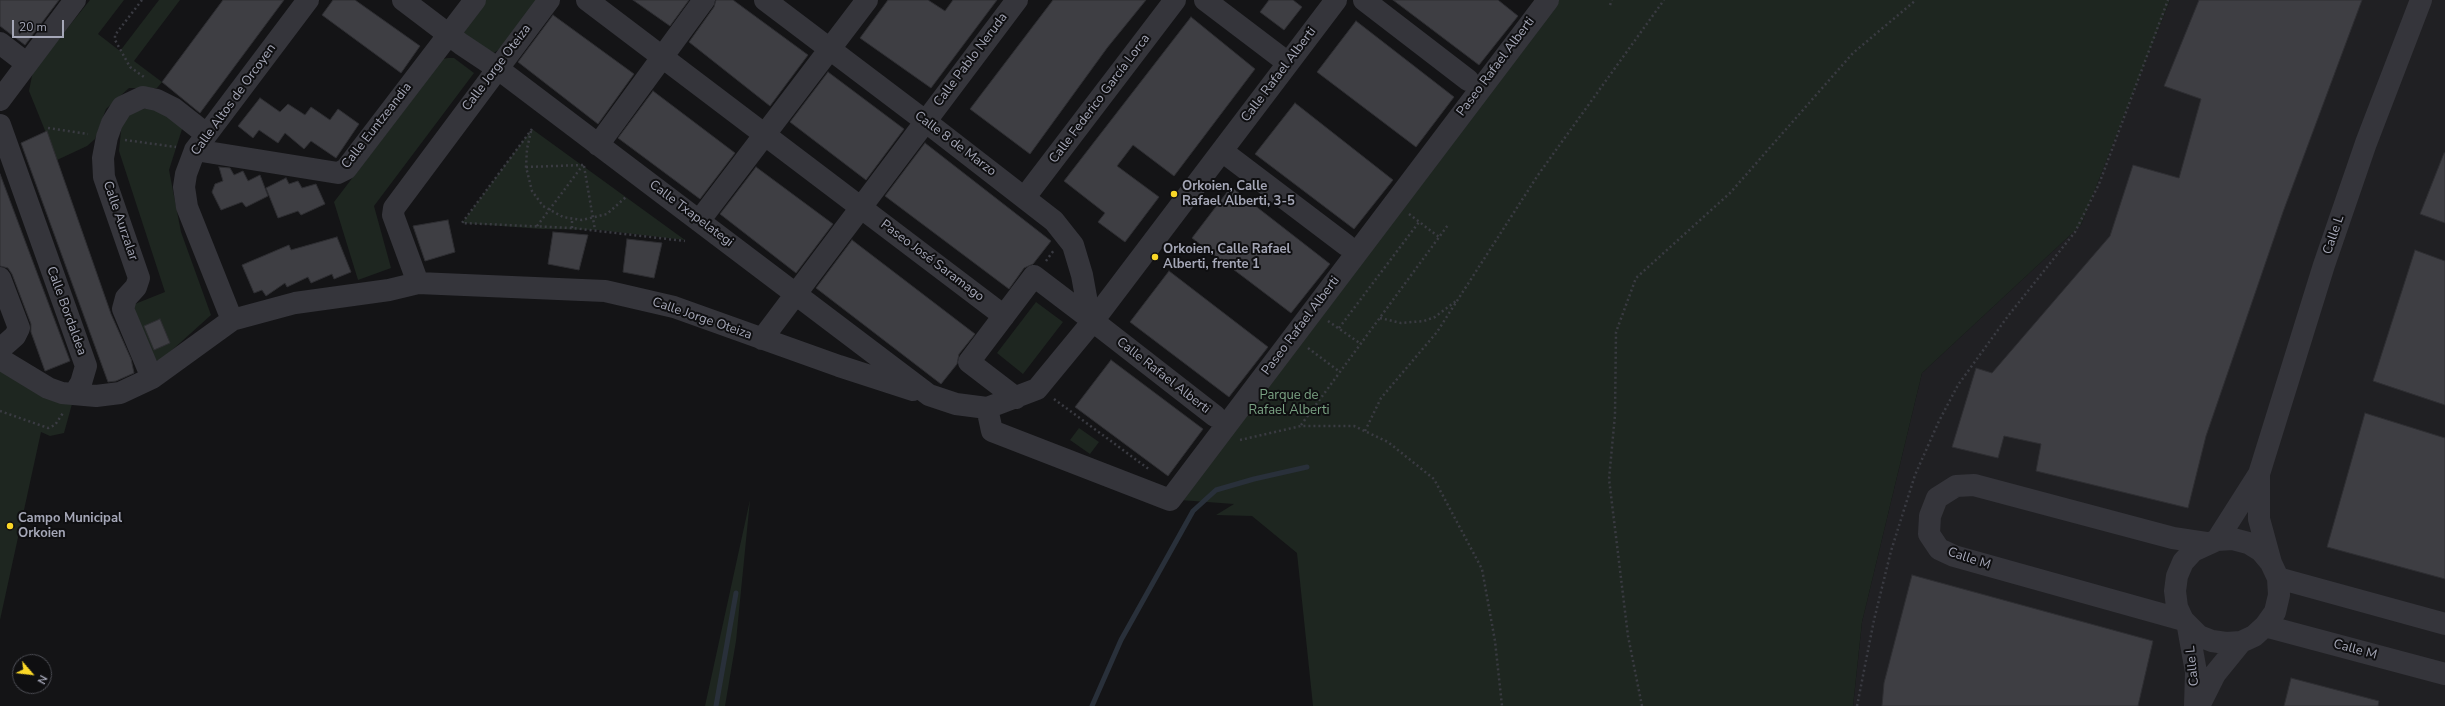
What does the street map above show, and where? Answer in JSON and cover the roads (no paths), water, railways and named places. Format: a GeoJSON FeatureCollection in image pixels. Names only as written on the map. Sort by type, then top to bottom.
{"type":"FeatureCollection","features":[{"type":"Feature","properties":{"kind":"street"},"geometry":{"type":"LineString","coordinates":[[0,98],[75,0]]}},
{"type":"Feature","properties":{"kind":"street","name":"Calle Altos de Orcoyen"},"geometry":{"type":"LineString","coordinates":[[232,320],[187,207],[184,187],[194,144],[308,0]]}},
{"type":"Feature","properties":{"kind":"street","name":"Calle Txapelategi"},"geometry":{"type":"LineString","coordinates":[[403,0],[447,34],[497,68],[929,395],[956,404],[988,408]]}},
{"type":"Feature","properties":{"kind":"street","name":"Calle Euntzeandia"},"geometry":{"type":"LineString","coordinates":[[194,144],[338,173],[346,168],[474,0]]}},
{"type":"Feature","properties":{"kind":"street","name":"Calle Jorge Oteiza"},"geometry":{"type":"LineString","coordinates":[[418,283],[393,216],[394,208],[548,0]]}},
{"type":"Feature","properties":{"kind":"street","name":"Paseo José Saramago"},"geometry":{"type":"LineString","coordinates":[[587,0],[1004,316]]}},
{"type":"Feature","properties":{"kind":"street"},"geometry":{"type":"LineString","coordinates":[[598,145],[704,0]]}},
{"type":"Feature","properties":{"kind":"street","name":"Calle 8 de Marzo"},"geometry":{"type":"LineString","coordinates":[[765,0],[1026,197],[1054,221],[1073,245],[1082,275],[1088,318]]}},
{"type":"Feature","properties":{"kind":"street"},"geometry":{"type":"LineString","coordinates":[[699,221],[766,135],[867,0]]}},
{"type":"Feature","properties":{"kind":"street","name":"Calle Pablo Neruda"},"geometry":{"type":"LineString","coordinates":[[925,121],[1017,0]]}},
{"type":"Feature","properties":{"kind":"street","name":"Calle Federico García Lorca"},"geometry":{"type":"LineString","coordinates":[[1026,197],[1175,0]]}},
{"type":"Feature","properties":{"kind":"street"},"geometry":{"type":"LineString","coordinates":[[1205,0],[1288,63]]}},
{"type":"Feature","properties":{"kind":"street","name":"Calle Rafael Alberti"},"geometry":{"type":"LineString","coordinates":[[988,408],[1037,389],[1088,318],[1222,151],[1336,0]]}},
{"type":"Feature","properties":{"kind":"street"},"geometry":{"type":"LineString","coordinates":[[1364,0],[1468,80]]}},
{"type":"Feature","properties":{"kind":"street","name":"Calle L"},"geometry":{"type":"LineString","coordinates":[[2274,570],[2259,519],[2259,474],[2324,265],[2366,143],[2421,0]]}},
{"type":"Feature","properties":{"kind":"street","name":"Paseo Rafael Alberti"},"geometry":{"type":"LineString","coordinates":[[988,408],[992,431],[1170,500],[1542,2]]}},
{"type":"Feature","properties":{"kind":"street"},"geometry":{"type":"LineString","coordinates":[[0,43],[26,63]]}},
{"type":"Feature","properties":{"kind":"street","name":"Calle Aurzalar"},"geometry":{"type":"LineString","coordinates":[[152,378],[123,309],[126,298],[136,287],[139,278],[104,177],[103,158],[112,123],[122,107],[144,97],[157,100],[173,108],[194,144]]}},
{"type":"Feature","properties":{"kind":"street"},"geometry":{"type":"LineString","coordinates":[[762,339],[925,121]]}},
{"type":"Feature","properties":{"kind":"street","name":"Calle Bordaldea"},"geometry":{"type":"LineString","coordinates":[[0,125],[86,366],[82,383],[69,400]]}},
{"type":"Feature","properties":{"kind":"street"},"geometry":{"type":"LineString","coordinates":[[1222,151],[1346,245]]}},
{"type":"Feature","properties":{"kind":"street"},"geometry":{"type":"LineString","coordinates":[[1016,398],[969,362],[1034,276],[1088,318]]}},
{"type":"Feature","properties":{"kind":"street"},"geometry":{"type":"LineString","coordinates":[[0,278],[19,328],[15,336],[6,344],[0,346]]}},
{"type":"Feature","properties":{"kind":"street","name":"Calle Jorge Oteiza"},"geometry":{"type":"LineString","coordinates":[[232,320],[295,303],[389,290],[418,283],[605,291],[674,307],[762,339],[929,395]]}},
{"type":"Feature","properties":{"kind":"street","name":"Calle Rafael Alberti"},"geometry":{"type":"LineString","coordinates":[[1088,318],[1215,416]]}},
{"type":"Feature","properties":{"kind":"street"},"geometry":{"type":"LineString","coordinates":[[0,359],[48,388],[62,393],[69,400],[120,393],[152,378],[232,320]]}},
{"type":"Feature","properties":{"kind":"street","name":"Calle L"},"geometry":{"type":"LineString","coordinates":[[2212,541],[2259,474]]}},
{"type":"Feature","properties":{"kind":"street","name":"Calle M"},"geometry":{"type":"LineString","coordinates":[[2186,624],[1954,556],[1939,549],[1929,534],[1930,516],[1937,498],[1956,486],[1974,485],[2173,538],[2212,541]]}},
{"type":"Feature","properties":{"kind":"street"},"geometry":{"type":"LineString","coordinates":[[2233,539],[2248,543],[2261,551],[2274,570],[2278,601],[2275,612],[2265,626],[2254,636],[2240,642],[2226,643],[2212,641],[2199,636],[2186,624],[2177,607],[2175,592],[2177,576],[2183,562],[2193,551],[2212,541],[2233,539]]}},
{"type":"Feature","properties":{"kind":"street"},"geometry":{"type":"LineString","coordinates":[[2274,570],[2445,624]]}},
{"type":"Feature","properties":{"kind":"street","name":"Calle L"},"geometry":{"type":"LineString","coordinates":[[2186,624],[2196,672],[2195,706]]}},
{"type":"Feature","properties":{"kind":"street","name":"Calle M"},"geometry":{"type":"LineString","coordinates":[[2265,626],[2445,674]]}},
{"type":"Feature","properties":{"kind":"street","name":"Calle L"},"geometry":{"type":"LineString","coordinates":[[2199,706],[2214,674],[2240,642]]}},
{"type":"Feature","properties":{"kind":"waterway"},"geometry":{"type":"LineString","coordinates":[[1092,706],[1121,640],[1193,511],[1216,490],[1254,479],[1307,467]]}},
{"type":"Feature","properties":{"kind":"waterway"},"geometry":{"type":"LineString","coordinates":[[716,706],[736,593]]}},
{"type":"Feature","properties":{"kind":"place","name":"Orkoien, Calle Rafael Alberti, 3-5"},"geometry":{"type":"Point","coordinates":[1174,194]}},
{"type":"Feature","properties":{"kind":"place","name":"Orkoien, Calle Rafael Alberti, frente 1"},"geometry":{"type":"Point","coordinates":[1155,257]}},
{"type":"Feature","properties":{"kind":"place","name":"Campo Municipal Orkoien"},"geometry":{"type":"Point","coordinates":[10,526]}},
{"type":"Feature","properties":{"kind":"park label","name":"Parque de Rafael Alberti"},"geometry":{"type":"Point","coordinates":[1289,404]}}]}
